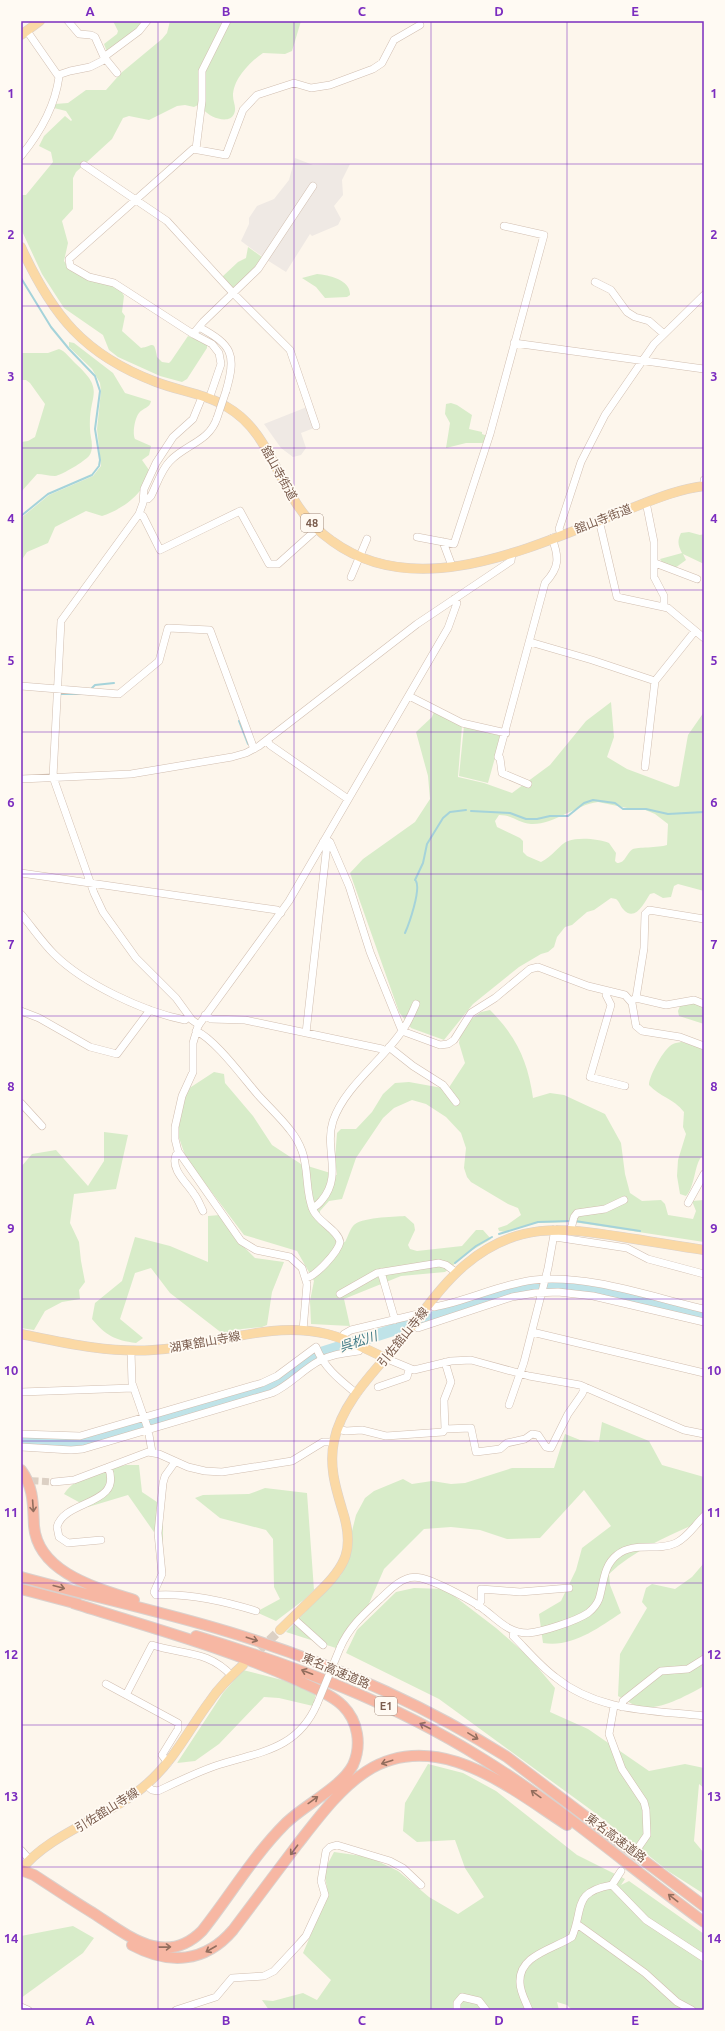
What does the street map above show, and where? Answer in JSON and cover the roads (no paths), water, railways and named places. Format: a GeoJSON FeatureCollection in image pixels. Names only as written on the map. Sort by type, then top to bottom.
{"type":"FeatureCollection","features":[{"type":"Feature","properties":{"kind":"highway"},"geometry":{"type":"LineString","coordinates":[[21,1470],[28,1480],[32,1493],[36,1539],[42,1552],[57,1567],[110,1592],[228,1631]]}},
{"type":"Feature","properties":{"kind":"highway","name":"東名高速道路"},"geometry":{"type":"LineString","coordinates":[[21,1577],[228,1631],[297,1654],[340,1671],[409,1702],[472,1735],[542,1782],[704,1906]]}},
{"type":"Feature","properties":{"kind":"highway","name":"東名高速道路"},"geometry":{"type":"LineString","coordinates":[[21,1589],[237,1648],[307,1672],[388,1707],[434,1730],[514,1779],[633,1867],[704,1922]]}},
{"type":"Feature","properties":{"kind":"highway"},"geometry":{"type":"LineString","coordinates":[[21,1870],[34,1875],[135,1940],[156,1947],[169,1948],[181,1945],[202,1931],[269,1841],[286,1823],[345,1776],[353,1764],[357,1751],[358,1737],[352,1717],[343,1706],[332,1697],[260,1664],[73,1603]]}},
{"type":"Feature","properties":{"kind":"highway"},"geometry":{"type":"LineString","coordinates":[[21,1870],[31,1880],[141,1950],[155,1956],[171,1958],[194,1956],[216,1946],[228,1936],[326,1807],[347,1785],[362,1773],[380,1764],[398,1758],[418,1756],[457,1762],[495,1780],[633,1867]]}},
{"type":"Feature","properties":{"kind":"main road"},"geometry":{"type":"LineString","coordinates":[[24,33],[40,21]]}},
{"type":"Feature","properties":{"kind":"main road","name":"舘山寺街道"},"geometry":{"type":"LineString","coordinates":[[21,247],[38,283],[54,308],[86,342],[109,360],[135,374],[206,398],[235,412],[254,429],[297,505],[317,529],[334,542],[359,557],[381,565],[402,569],[424,570],[452,566],[512,552],[646,502],[682,490],[704,486]]}},
{"type":"Feature","properties":{"kind":"main road","name":"引佐舘山寺線"},"geometry":{"type":"LineString","coordinates":[[280,1630],[334,1578],[342,1566],[347,1553],[349,1539],[347,1525],[336,1492],[332,1471],[334,1442],[337,1429],[344,1413],[386,1358],[457,1273],[476,1256],[499,1243],[529,1232],[555,1233],[571,1229],[704,1250]]}},
{"type":"Feature","properties":{"kind":"main road","name":"湖東舘山寺線"},"geometry":{"type":"LineString","coordinates":[[21,1334],[94,1348],[131,1351],[186,1347],[266,1331],[303,1330],[343,1338],[386,1358]]}},
{"type":"Feature","properties":{"kind":"main road","name":"引佐舘山寺線"},"geometry":{"type":"LineString","coordinates":[[21,1870],[44,1848],[121,1803],[146,1785],[168,1763],[183,1743],[210,1700],[243,1665]]}},
{"type":"Feature","properties":{"kind":"street"},"geometry":{"type":"LineString","coordinates":[[68,21],[79,34],[89,34],[95,38],[105,58],[117,73]]}},
{"type":"Feature","properties":{"kind":"street"},"geometry":{"type":"LineString","coordinates":[[58,75],[71,70],[90,67],[105,58],[140,32],[147,21]]}},
{"type":"Feature","properties":{"kind":"street"},"geometry":{"type":"LineString","coordinates":[[196,149],[202,101],[202,71],[227,21]]}},
{"type":"Feature","properties":{"kind":"street"},"geometry":{"type":"LineString","coordinates":[[306,1278],[312,1277],[334,1253],[340,1242],[337,1234],[322,1223],[312,1208],[304,1158],[295,1136],[217,1048],[201,1033],[176,998],[142,965],[103,912],[90,883],[53,777],[61,621],[139,514],[144,498],[144,489],[158,459],[173,438],[194,419],[206,398],[219,369],[221,358],[212,344],[193,334],[114,282],[89,277],[70,266],[69,260],[193,149],[226,155],[243,110],[257,95],[294,83],[311,88],[330,85],[373,69],[382,63],[394,40],[420,25]]}},
{"type":"Feature","properties":{"kind":"street"},"geometry":{"type":"LineString","coordinates":[[21,156],[46,117],[59,80],[58,75],[24,33]]}},
{"type":"Feature","properties":{"kind":"street"},"geometry":{"type":"LineString","coordinates":[[84,165],[167,221],[233,293],[290,350],[316,426]]}},
{"type":"Feature","properties":{"kind":"street"},"geometry":{"type":"LineString","coordinates":[[193,334],[258,269],[313,186]]}},
{"type":"Feature","properties":{"kind":"street"},"geometry":{"type":"LineString","coordinates":[[417,537],[454,544],[488,439],[544,235],[504,226]]}},
{"type":"Feature","properties":{"kind":"street"},"geometry":{"type":"LineString","coordinates":[[595,282],[611,290],[627,312],[635,317],[649,320],[664,334]]}},
{"type":"Feature","properties":{"kind":"street"},"geometry":{"type":"LineString","coordinates":[[561,534],[559,529],[587,450],[605,415],[643,360],[664,334],[704,295]]}},
{"type":"Feature","properties":{"kind":"street"},"geometry":{"type":"LineString","coordinates":[[144,498],[148,499],[151,496],[169,462],[207,436],[213,428],[226,392],[231,365],[229,351],[221,340],[199,327]]}},
{"type":"Feature","properties":{"kind":"street"},"geometry":{"type":"LineString","coordinates":[[514,343],[704,369]]}},
{"type":"Feature","properties":{"kind":"street"},"geometry":{"type":"LineString","coordinates":[[646,502],[653,534],[655,564],[654,576],[663,592],[664,608]]}},
{"type":"Feature","properties":{"kind":"street"},"geometry":{"type":"LineString","coordinates":[[139,514],[143,516],[160,550],[240,511],[269,564],[278,564],[317,529]]}},
{"type":"Feature","properties":{"kind":"street"},"geometry":{"type":"LineString","coordinates":[[599,520],[617,597],[664,608],[704,638]]}},
{"type":"Feature","properties":{"kind":"street"},"geometry":{"type":"LineString","coordinates":[[528,784],[501,771],[500,758],[498,757],[506,733],[545,583],[555,573],[558,557],[552,538]]}},
{"type":"Feature","properties":{"kind":"street"},"geometry":{"type":"LineString","coordinates":[[351,577],[367,539]]}},
{"type":"Feature","properties":{"kind":"street"},"geometry":{"type":"LineString","coordinates":[[443,542],[452,566]]}},
{"type":"Feature","properties":{"kind":"street"},"geometry":{"type":"LineString","coordinates":[[21,778],[138,773],[232,757],[254,749],[417,624],[511,560],[512,552]]}},
{"type":"Feature","properties":{"kind":"street"},"geometry":{"type":"LineString","coordinates":[[655,564],[697,579]]}},
{"type":"Feature","properties":{"kind":"street"},"geometry":{"type":"LineString","coordinates":[[303,1330],[306,1278],[299,1264],[290,1257],[256,1250],[241,1241],[179,1153],[175,1139],[175,1127],[182,1096],[193,1072],[193,1043],[197,1028],[205,1015],[281,913],[450,624],[457,603],[454,599]]}},
{"type":"Feature","properties":{"kind":"street"},"geometry":{"type":"LineString","coordinates":[[21,686],[119,694],[159,661],[168,628],[210,630],[254,749]]}},
{"type":"Feature","properties":{"kind":"street"},"geometry":{"type":"LineString","coordinates":[[645,767],[656,681],[695,631]]}},
{"type":"Feature","properties":{"kind":"street"},"geometry":{"type":"LineString","coordinates":[[530,642],[656,681]]}},
{"type":"Feature","properties":{"kind":"street"},"geometry":{"type":"LineString","coordinates":[[408,696],[462,723],[506,733]]}},
{"type":"Feature","properties":{"kind":"street"},"geometry":{"type":"LineString","coordinates":[[267,740],[270,745],[348,799]]}},
{"type":"Feature","properties":{"kind":"street"},"geometry":{"type":"LineString","coordinates":[[324,840],[330,842],[348,883],[368,948],[402,1031],[440,1045],[448,1044],[454,1040],[471,1013],[495,998],[533,967],[542,968],[582,985],[625,995],[634,999],[666,1005],[694,1000],[704,1004]]}},
{"type":"Feature","properties":{"kind":"street"},"geometry":{"type":"LineString","coordinates":[[306,1033],[327,844],[324,840]]}},
{"type":"Feature","properties":{"kind":"street"},"geometry":{"type":"LineString","coordinates":[[21,873],[277,910],[281,913]]}},
{"type":"Feature","properties":{"kind":"street"},"geometry":{"type":"LineString","coordinates":[[704,919],[649,910],[645,914],[644,948],[634,999],[636,1026],[642,1031],[680,1037],[704,1046]]}},
{"type":"Feature","properties":{"kind":"street"},"geometry":{"type":"LineString","coordinates":[[21,914],[54,954],[66,965],[114,995],[150,1010],[185,1020],[189,1017]]}},
{"type":"Feature","properties":{"kind":"street"},"geometry":{"type":"LineString","coordinates":[[607,991],[606,995],[611,1006],[590,1077],[625,1086]]}},
{"type":"Feature","properties":{"kind":"street"},"geometry":{"type":"LineString","coordinates":[[312,1208],[317,1206],[326,1195],[332,1184],[331,1136],[335,1117],[354,1088],[402,1031],[416,1004]]}},
{"type":"Feature","properties":{"kind":"street"},"geometry":{"type":"LineString","coordinates":[[21,1011],[39,1018],[90,1047],[117,1054],[150,1010]]}},
{"type":"Feature","properties":{"kind":"street"},"geometry":{"type":"LineString","coordinates":[[205,1015],[211,1019],[245,1020],[387,1049],[443,1086],[456,1102]]}},
{"type":"Feature","properties":{"kind":"street"},"geometry":{"type":"LineString","coordinates":[[21,1103],[42,1126]]}},
{"type":"Feature","properties":{"kind":"street"},"geometry":{"type":"LineString","coordinates":[[179,1153],[174,1159],[177,1169],[203,1211]]}},
{"type":"Feature","properties":{"kind":"street"},"geometry":{"type":"LineString","coordinates":[[688,1203],[704,1174]]}},
{"type":"Feature","properties":{"kind":"street"},"geometry":{"type":"LineString","coordinates":[[571,1229],[574,1217],[577,1213],[605,1209],[624,1200]]}},
{"type":"Feature","properties":{"kind":"street"},"geometry":{"type":"LineString","coordinates":[[509,1405],[521,1373],[532,1332],[555,1233],[627,1248],[648,1259],[704,1274]]}},
{"type":"Feature","properties":{"kind":"street"},"geometry":{"type":"LineString","coordinates":[[340,1294],[370,1275],[381,1272],[439,1264],[446,1265],[457,1273]]}},
{"type":"Feature","properties":{"kind":"street"},"geometry":{"type":"LineString","coordinates":[[381,1272],[395,1320]]}},
{"type":"Feature","properties":{"kind":"street"},"geometry":{"type":"LineString","coordinates":[[430,1304],[434,1307],[450,1304],[509,1285],[545,1280],[583,1281],[704,1309]]}},
{"type":"Feature","properties":{"kind":"street"},"geometry":{"type":"LineString","coordinates":[[413,1327],[418,1328],[512,1298],[542,1292],[570,1292],[593,1296],[704,1322]]}},
{"type":"Feature","properties":{"kind":"street"},"geometry":{"type":"LineString","coordinates":[[343,1338],[344,1334],[351,1330],[421,1315]]}},
{"type":"Feature","properties":{"kind":"street"},"geometry":{"type":"LineString","coordinates":[[532,1332],[704,1373]]}},
{"type":"Feature","properties":{"kind":"street"},"geometry":{"type":"LineString","coordinates":[[21,1447],[77,1450],[149,1430],[272,1393],[284,1387],[320,1359],[359,1350],[361,1346]]}},
{"type":"Feature","properties":{"kind":"street"},"geometry":{"type":"LineString","coordinates":[[21,1434],[75,1437],[145,1418],[268,1381],[282,1373],[316,1347],[320,1359],[333,1374],[357,1394]]}},
{"type":"Feature","properties":{"kind":"street"},"geometry":{"type":"LineString","coordinates":[[131,1351],[133,1388],[149,1430],[152,1452]]}},
{"type":"Feature","properties":{"kind":"street"},"geometry":{"type":"LineString","coordinates":[[386,1358],[409,1370],[419,1370],[445,1362],[471,1360],[558,1382],[585,1386],[684,1430],[704,1434]]}},
{"type":"Feature","properties":{"kind":"street"},"geometry":{"type":"LineString","coordinates":[[445,1362],[451,1382],[444,1400],[445,1429]]}},
{"type":"Feature","properties":{"kind":"street"},"geometry":{"type":"LineString","coordinates":[[378,1387],[387,1380],[407,1377],[409,1370]]}},
{"type":"Feature","properties":{"kind":"street"},"geometry":{"type":"LineString","coordinates":[[337,1429],[346,1431],[362,1430],[386,1436],[438,1434],[443,1432],[445,1429],[471,1428],[476,1452],[500,1449],[507,1443],[525,1439],[532,1434],[538,1435],[546,1447],[551,1448],[568,1414],[582,1394],[585,1386]]}},
{"type":"Feature","properties":{"kind":"street"},"geometry":{"type":"LineString","coordinates":[[21,1392],[133,1388]]}},
{"type":"Feature","properties":{"kind":"street"},"geometry":{"type":"LineString","coordinates":[[54,1482],[71,1481],[145,1453],[152,1452],[175,1462],[205,1471],[231,1471],[292,1461],[323,1442],[334,1442]]}},
{"type":"Feature","properties":{"kind":"street"},"geometry":{"type":"LineString","coordinates":[[175,1462],[164,1480],[158,1533],[162,1574],[154,1592],[156,1595],[188,1596],[239,1606],[256,1611]]}},
{"type":"Feature","properties":{"kind":"street"},"geometry":{"type":"LineString","coordinates":[[101,1540],[68,1543],[59,1537],[57,1527],[62,1518],[109,1489],[112,1480],[108,1467]]}},
{"type":"Feature","properties":{"kind":"street"},"geometry":{"type":"LineString","coordinates":[[146,1785],[152,1790],[158,1790],[214,1766],[277,1747],[290,1740],[310,1719],[340,1648],[350,1629],[359,1618],[396,1584],[408,1578],[416,1577],[425,1579],[478,1606],[501,1624],[514,1631],[539,1631],[586,1614],[596,1604],[607,1567],[617,1555],[625,1550],[635,1547],[661,1547],[676,1543],[688,1534],[704,1516]]}},
{"type":"Feature","properties":{"kind":"street"},"geometry":{"type":"LineString","coordinates":[[478,1606],[481,1601],[481,1588],[520,1592],[569,1588]]}},
{"type":"Feature","properties":{"kind":"street"},"geometry":{"type":"LineString","coordinates":[[293,1618],[323,1645]]}},
{"type":"Feature","properties":{"kind":"street"},"geometry":{"type":"LineString","coordinates":[[514,1631],[513,1636],[554,1676],[588,1697],[618,1707],[704,1716]]}},
{"type":"Feature","properties":{"kind":"street"},"geometry":{"type":"LineString","coordinates":[[126,1694],[152,1645],[198,1654],[218,1663],[232,1676]]}},
{"type":"Feature","properties":{"kind":"street"},"geometry":{"type":"LineString","coordinates":[[638,1848],[647,1835],[645,1806],[624,1774],[609,1734],[618,1707],[623,1701],[661,1671],[688,1669],[704,1659]]}},
{"type":"Feature","properties":{"kind":"street"},"geometry":{"type":"LineString","coordinates":[[106,1684],[178,1723],[178,1729],[162,1755],[168,1763]]}},
{"type":"Feature","properties":{"kind":"street"},"geometry":{"type":"LineString","coordinates":[[176,2010],[216,1997],[232,1978],[264,1976],[274,1972],[306,1936],[325,1895],[321,1880],[322,1869],[326,1851],[330,1846],[337,1845],[390,1862],[403,1868],[421,1885]]}},
{"type":"Feature","properties":{"kind":"street"},"geometry":{"type":"LineString","coordinates":[[21,1850],[30,1860]]}},
{"type":"Feature","properties":{"kind":"street"},"geometry":{"type":"LineString","coordinates":[[529,2010],[520,1984],[521,1972],[526,1964],[545,1950],[572,1937],[583,1899],[595,1888],[612,1885],[621,1872]]}},
{"type":"Feature","properties":{"kind":"street"},"geometry":{"type":"LineString","coordinates":[[612,1885],[646,1920],[704,1958]]}},
{"type":"Feature","properties":{"kind":"street"},"geometry":{"type":"LineString","coordinates":[[577,1924],[645,1973],[677,2002],[692,2010]]}},
{"type":"Feature","properties":{"kind":"street"},"geometry":{"type":"LineString","coordinates":[[457,2010],[457,2003],[462,1997],[479,2001],[486,2010]]}},
{"type":"Feature","properties":{"kind":"street"},"geometry":{"type":"LineString","coordinates":[[21,2008],[28,2010]]}},
{"type":"Feature","properties":{"kind":"waterway"},"geometry":{"type":"LineString","coordinates":[[21,278],[51,327],[69,349],[95,376],[100,391],[95,429],[100,460],[99,466],[92,475],[48,494],[21,516]]}},
{"type":"Feature","properties":{"kind":"waterway"},"geometry":{"type":"LineString","coordinates":[[92,688],[95,685],[114,683]]}},
{"type":"Feature","properties":{"kind":"waterway"},"geometry":{"type":"LineString","coordinates":[[60,694],[85,694]]}},
{"type":"Feature","properties":{"kind":"waterway"},"geometry":{"type":"LineString","coordinates":[[239,721],[248,744]]}},
{"type":"Feature","properties":{"kind":"waterway"},"geometry":{"type":"LineString","coordinates":[[471,811],[510,813],[526,819],[537,819],[550,816],[568,816],[584,803],[593,800],[615,803],[623,809],[646,809],[668,814],[704,812]]}},
{"type":"Feature","properties":{"kind":"waterway"},"geometry":{"type":"LineString","coordinates":[[415,880],[423,863],[427,844],[443,818],[450,812],[466,810]]}},
{"type":"Feature","properties":{"kind":"waterway"},"geometry":{"type":"LineString","coordinates":[[405,933],[416,899],[416,881]]}},
{"type":"Feature","properties":{"kind":"waterway"},"geometry":{"type":"LineString","coordinates":[[499,1234],[538,1222],[570,1221]]}},
{"type":"Feature","properties":{"kind":"waterway"},"geometry":{"type":"LineString","coordinates":[[575,1221],[640,1231]]}},
{"type":"Feature","properties":{"kind":"waterway"},"geometry":{"type":"LineString","coordinates":[[455,1263],[476,1246],[492,1237]]}},
{"type":"Feature","properties":{"kind":"waterway","name":"呉松川"},"geometry":{"type":"LineString","coordinates":[[21,1440],[71,1444],[81,1443],[264,1389],[272,1386],[306,1361],[321,1353],[522,1289],[545,1287],[591,1289],[704,1316]]}},
{"type":"Feature","properties":{"kind":"tunnel"},"geometry":{"type":"LineString","coordinates":[[21,1480],[54,1482]]}},
{"type":"Feature","properties":{"kind":"tunnel"},"geometry":{"type":"LineString","coordinates":[[250,1659],[280,1630]]}}]}
